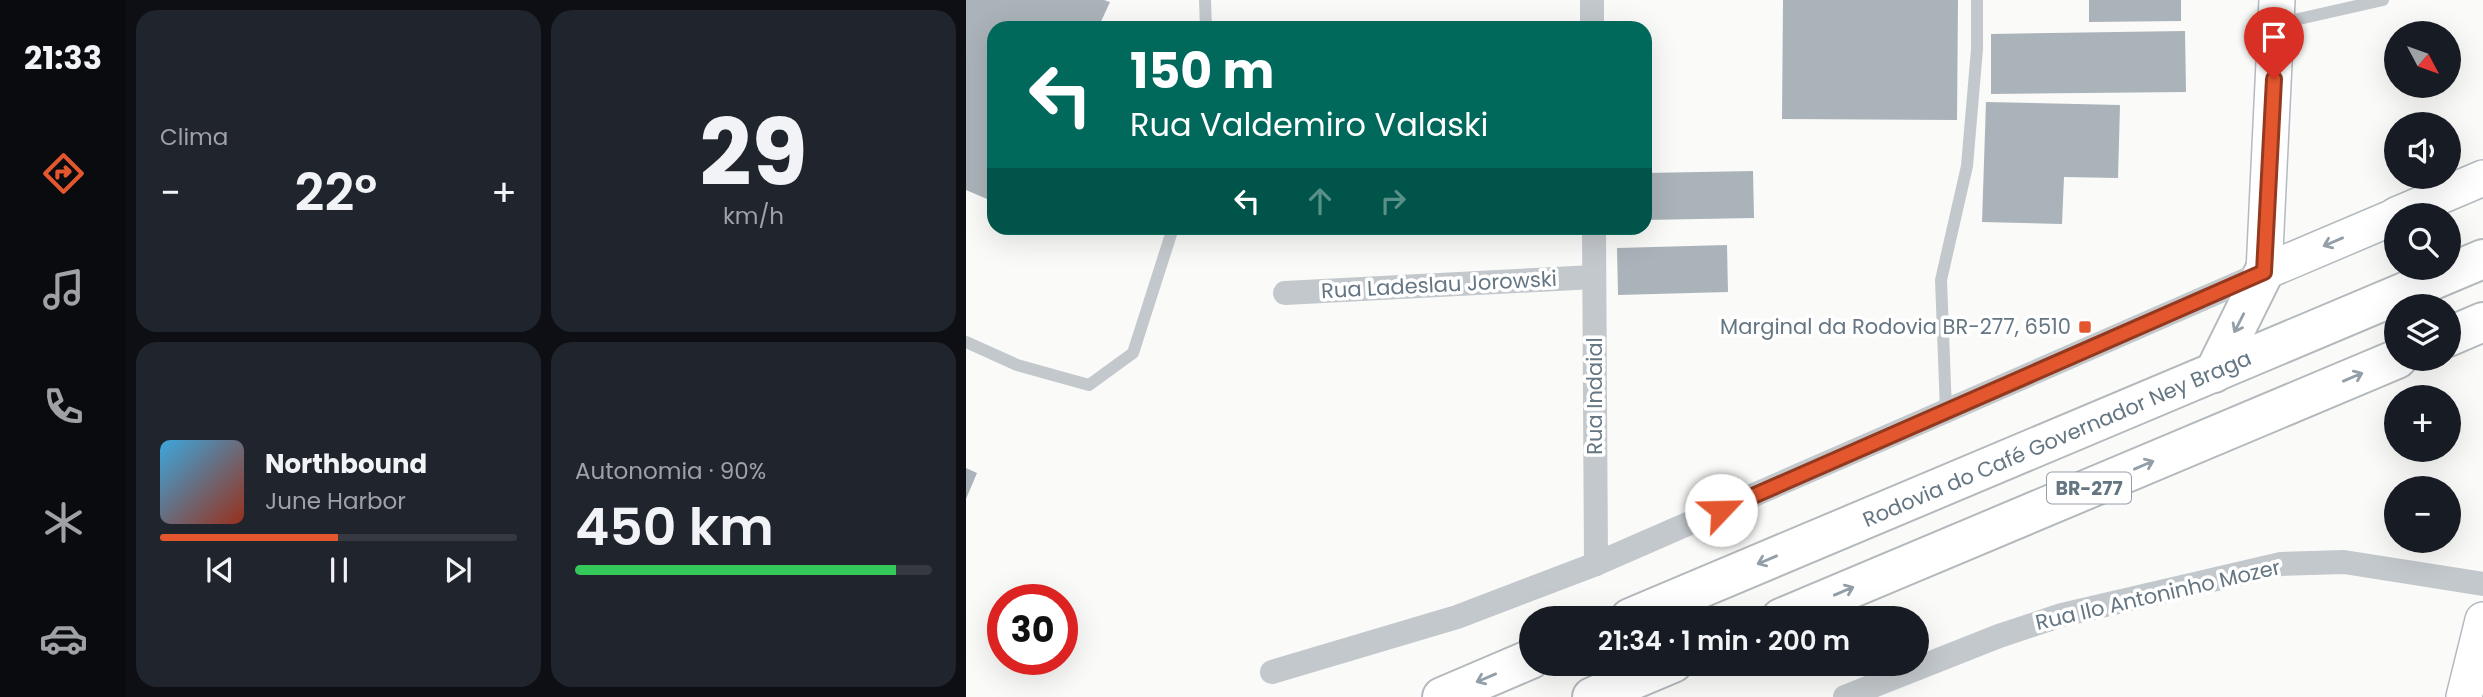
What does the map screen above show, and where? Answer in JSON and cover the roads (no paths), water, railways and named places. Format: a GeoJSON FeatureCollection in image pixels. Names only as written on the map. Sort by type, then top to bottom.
{"type":"FeatureCollection","features":[{"type":"Feature","properties":{"kind":"highway","name":"Rodovia do Café Governador Ney Braga"},"geometry":{"type":"LineString","coordinates":[[1659,606],[2483,259]]}},
{"type":"Feature","properties":{"kind":"highway"},"geometry":{"type":"LineString","coordinates":[[2214,373],[2264,272]]}},
{"type":"Feature","properties":{"kind":"highway"},"geometry":{"type":"LineString","coordinates":[[2461,331],[2483,322]]}},
{"type":"Feature","properties":{"kind":"highway","name":"BR-277"},"geometry":{"type":"LineString","coordinates":[[1810,606],[2384,364]]}},
{"type":"Feature","properties":{"kind":"highway"},"geometry":{"type":"LineString","coordinates":[[1441,697],[1519,664]]}},
{"type":"Feature","properties":{"kind":"highway"},"geometry":{"type":"LineString","coordinates":[[1592,697],[1642,676]]}},
{"type":"Feature","properties":{"kind":"main road"},"geometry":{"type":"LineString","coordinates":[[2277,12],[2264,272],[2384,220]]}},
{"type":"Feature","properties":{"kind":"main road"},"geometry":{"type":"LineString","coordinates":[[2424,203],[2483,178]]}},
{"type":"Feature","properties":{"kind":"main road"},"geometry":{"type":"LineString","coordinates":[[2464,697],[2483,620]]}},
{"type":"Feature","properties":{"kind":"street"},"geometry":{"type":"LineString","coordinates":[[1592,0],[1592,21]]}},
{"type":"Feature","properties":{"kind":"street","name":"Rua Indaial"},"geometry":{"type":"LineString","coordinates":[[1594,235],[1596,564]]}},
{"type":"Feature","properties":{"kind":"street"},"geometry":{"type":"LineString","coordinates":[[1272,672],[1457,617],[1596,564],[2264,272]]}},
{"type":"Feature","properties":{"kind":"street","name":"Rua Ladeslau Jorowski"},"geometry":{"type":"LineString","coordinates":[[1285,293],[1594,277]]}},
{"type":"Feature","properties":{"kind":"street","name":"Rua Ilo Antoninho Mozer"},"geometry":{"type":"LineString","coordinates":[[1845,697],[1999,636],[2062,615],[2281,564],[2344,562],[2483,584]]}},
{"type":"Feature","properties":{"kind":"lane"},"geometry":{"type":"LineString","coordinates":[[1205,0],[1206,21]]}},
{"type":"Feature","properties":{"kind":"lane"},"geometry":{"type":"LineString","coordinates":[[1946,411],[1941,280],[1967,166],[1977,50],[1977,0]]}},
{"type":"Feature","properties":{"kind":"lane"},"geometry":{"type":"LineString","coordinates":[[2277,12],[2383,0]]}},
{"type":"Feature","properties":{"kind":"lane"},"geometry":{"type":"LineString","coordinates":[[966,342],[1017,365],[1089,385],[1133,353],[1170,235]]}},
{"type":"Feature","properties":{"kind":"place","name":"Marginal da Rodovia BR-277, 6510"},"geometry":{"type":"Point","coordinates":[2085,327]}}]}
